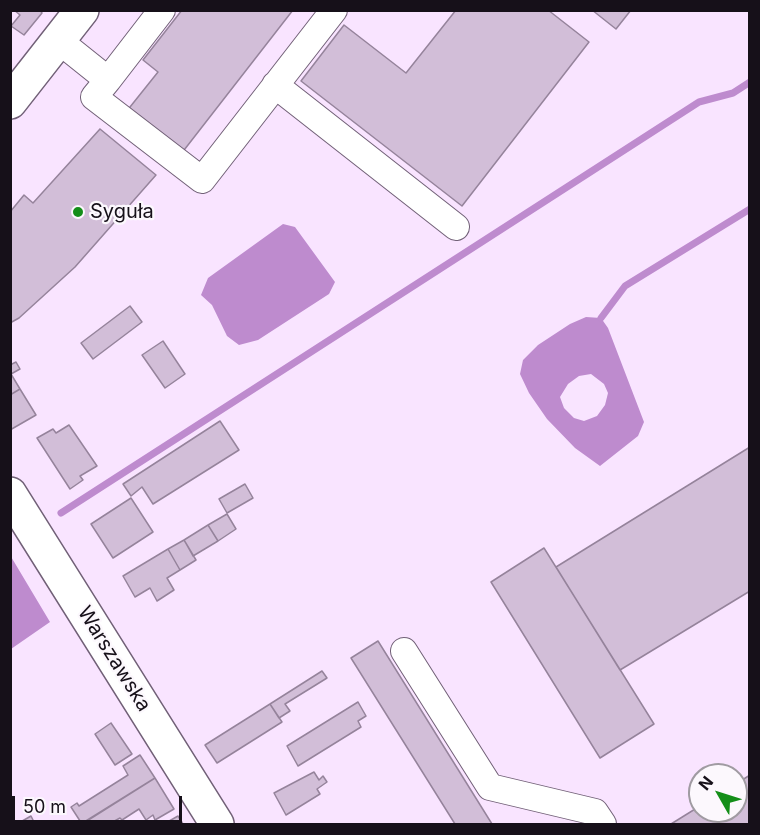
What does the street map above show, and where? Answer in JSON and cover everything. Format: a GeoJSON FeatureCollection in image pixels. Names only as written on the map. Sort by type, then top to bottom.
{"type":"FeatureCollection","features":[{"type":"Feature","properties":{"kind":"main road"},"geometry":{"type":"LineString","coordinates":[[10,102],[82,10]]}},
{"type":"Feature","properties":{"kind":"main road","name":"Warszawska"},"geometry":{"type":"LineString","coordinates":[[11,495],[217,825]]}},
{"type":"Feature","properties":{"kind":"lane"},"geometry":{"type":"LineString","coordinates":[[162,10],[94,97],[202,180],[334,10]]}},
{"type":"Feature","properties":{"kind":"lane"},"geometry":{"type":"LineString","coordinates":[[58,40],[108,80]]}},
{"type":"Feature","properties":{"kind":"lane"},"geometry":{"type":"LineString","coordinates":[[275,86],[456,227]]}},
{"type":"Feature","properties":{"kind":"lane"},"geometry":{"type":"LineString","coordinates":[[404,651],[490,787],[595,813],[603,825]]}},
{"type":"Feature","properties":{"kind":"shaded area"},"geometry":{"type":"Polygon","coordinates":[[[283,224],[295,227],[335,282],[329,294],[258,340],[239,345],[227,336],[212,305],[201,295],[208,278],[283,224]]]}},
{"type":"Feature","properties":{"kind":"shaded area"},"geometry":{"type":"Polygon","coordinates":[[[586,317],[601,318],[608,328],[644,422],[638,436],[600,466],[575,448],[547,419],[529,393],[520,374],[523,360],[538,345],[570,324],[586,317]],[[591,374],[579,376],[568,384],[560,397],[564,408],[574,418],[584,421],[597,416],[605,405],[608,393],[604,384],[591,374]]]}},
{"type":"Feature","properties":{"kind":"shaded area"},"geometry":{"type":"Polygon","coordinates":[[[10,555],[50,622],[11,649],[10,649],[10,555]]]}},
{"type":"Feature","properties":{"kind":"building"},"geometry":{"type":"Polygon","coordinates":[[[14,10],[40,10],[42,13],[24,35],[11,26],[20,15],[14,10]]]}},
{"type":"Feature","properties":{"kind":"building"},"geometry":{"type":"Polygon","coordinates":[[[182,10],[293,10],[181,154],[126,112],[158,72],[143,60],[182,10]]]}},
{"type":"Feature","properties":{"kind":"building"},"geometry":{"type":"Polygon","coordinates":[[[456,10],[548,10],[589,42],[462,206],[301,81],[344,25],[406,73],[456,10]]]}},
{"type":"Feature","properties":{"kind":"building"},"geometry":{"type":"Polygon","coordinates":[[[592,10],[631,10],[616,29],[592,10]]]}},
{"type":"Feature","properties":{"kind":"building"},"geometry":{"type":"Polygon","coordinates":[[[100,129],[156,175],[75,267],[19,318],[10,323],[10,212],[24,195],[33,203],[100,129]]]}},
{"type":"Feature","properties":{"kind":"building"},"geometry":{"type":"Polygon","coordinates":[[[130,306],[142,322],[93,359],[81,343],[130,306]]]}},
{"type":"Feature","properties":{"kind":"building"},"geometry":{"type":"Polygon","coordinates":[[[163,341],[185,374],[165,388],[142,355],[163,341]]]}},
{"type":"Feature","properties":{"kind":"building"},"geometry":{"type":"Polygon","coordinates":[[[16,362],[20,369],[11,374],[20,389],[10,395],[10,365],[16,362]]]}},
{"type":"Feature","properties":{"kind":"building"},"geometry":{"type":"Polygon","coordinates":[[[20,389],[36,415],[10,430],[10,395],[20,389]]]}},
{"type":"Feature","properties":{"kind":"building"},"geometry":{"type":"Polygon","coordinates":[[[220,421],[239,450],[153,504],[142,487],[131,496],[123,484],[220,421]]]}},
{"type":"Feature","properties":{"kind":"building"},"geometry":{"type":"Polygon","coordinates":[[[69,425],[97,466],[80,476],[83,480],[70,489],[37,438],[53,429],[56,433],[69,425]]]}},
{"type":"Feature","properties":{"kind":"building"},"geometry":{"type":"Polygon","coordinates":[[[750,447],[750,591],[620,670],[556,567],[750,447]]]}},
{"type":"Feature","properties":{"kind":"building"},"geometry":{"type":"Polygon","coordinates":[[[245,484],[253,498],[227,513],[219,499],[245,484]]]}},
{"type":"Feature","properties":{"kind":"building"},"geometry":{"type":"Polygon","coordinates":[[[131,498],[153,532],[113,558],[91,524],[131,498]]]}},
{"type":"Feature","properties":{"kind":"building"},"geometry":{"type":"Polygon","coordinates":[[[227,514],[236,529],[218,541],[208,525],[227,514]]]}},
{"type":"Feature","properties":{"kind":"building"},"geometry":{"type":"Polygon","coordinates":[[[208,525],[218,541],[193,556],[184,540],[208,525]]]}},
{"type":"Feature","properties":{"kind":"building"},"geometry":{"type":"Polygon","coordinates":[[[184,540],[196,560],[180,570],[168,549],[184,540]]]}},
{"type":"Feature","properties":{"kind":"building"},"geometry":{"type":"Polygon","coordinates":[[[544,548],[654,724],[600,758],[491,582],[544,548]]]}},
{"type":"Feature","properties":{"kind":"building"},"geometry":{"type":"Polygon","coordinates":[[[168,549],[180,570],[167,578],[174,590],[157,601],[150,588],[135,597],[123,576],[168,549]]]}},
{"type":"Feature","properties":{"kind":"building"},"geometry":{"type":"Polygon","coordinates":[[[378,641],[492,824],[455,824],[351,658],[378,641]]]}},
{"type":"Feature","properties":{"kind":"building"},"geometry":{"type":"Polygon","coordinates":[[[322,671],[327,678],[285,704],[290,711],[279,718],[270,704],[322,671]]]}},
{"type":"Feature","properties":{"kind":"building"},"geometry":{"type":"Polygon","coordinates":[[[358,702],[366,716],[358,721],[361,727],[298,766],[287,746],[358,702]]]}},
{"type":"Feature","properties":{"kind":"building"},"geometry":{"type":"Polygon","coordinates":[[[270,704],[282,722],[217,763],[205,745],[270,704]]]}},
{"type":"Feature","properties":{"kind":"building"},"geometry":{"type":"Polygon","coordinates":[[[111,723],[132,754],[115,765],[95,734],[111,723]]]}},
{"type":"Feature","properties":{"kind":"building"},"geometry":{"type":"Polygon","coordinates":[[[140,755],[155,778],[82,824],[71,807],[77,803],[79,806],[128,775],[123,766],[140,755]]]}},
{"type":"Feature","properties":{"kind":"building"},"geometry":{"type":"Polygon","coordinates":[[[314,772],[319,780],[323,776],[327,782],[317,789],[320,794],[286,815],[274,793],[314,772]]]}},
{"type":"Feature","properties":{"kind":"building"},"geometry":{"type":"Polygon","coordinates":[[[750,775],[750,824],[671,824],[688,813],[688,823],[748,823],[748,776],[750,775]]]}},
{"type":"Feature","properties":{"kind":"building"},"geometry":{"type":"Polygon","coordinates":[[[155,778],[174,809],[155,820],[153,815],[146,820],[139,809],[122,820],[120,818],[109,824],[81,824],[155,778]]]}},
{"type":"Feature","properties":{"kind":"building"},"geometry":{"type":"Polygon","coordinates":[[[31,816],[35,824],[17,824],[31,816]]]}},
{"type":"Feature","properties":{"kind":"building"},"geometry":{"type":"Polygon","coordinates":[[[178,816],[183,824],[164,824],[178,816]]]}},
{"type":"Feature","properties":{"kind":"waterway"},"geometry":{"type":"LineString","coordinates":[[61,513],[699,102],[733,93],[750,82]]}},
{"type":"Feature","properties":{"kind":"waterway"},"geometry":{"type":"LineString","coordinates":[[601,318],[625,286],[750,209]]}},
{"type":"Feature","properties":{"kind":"place","name":"Syguła"},"geometry":{"type":"Point","coordinates":[78,212]}}]}
